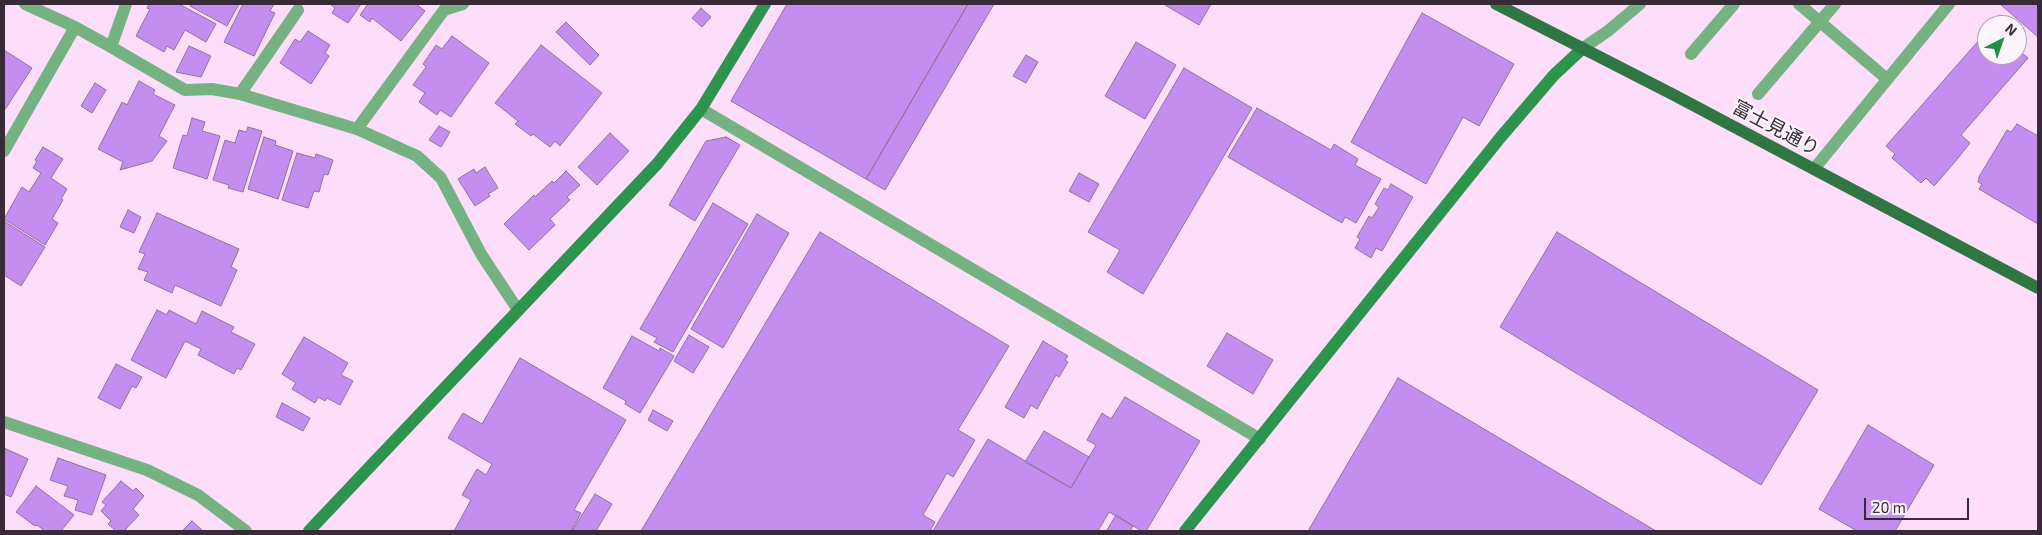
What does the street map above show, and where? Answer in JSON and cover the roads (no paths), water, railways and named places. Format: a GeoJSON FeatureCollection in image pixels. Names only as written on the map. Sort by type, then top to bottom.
{"type":"FeatureCollection","features":[{"type":"Feature","properties":{"kind":"main road","name":"富士見通り"},"geometry":{"type":"LineString","coordinates":[[1496,4],[2038,288]]}},
{"type":"Feature","properties":{"kind":"street"},"geometry":{"type":"LineString","coordinates":[[25,4],[75,27],[186,90],[212,89],[240,94],[357,129],[417,156],[441,178],[481,254],[518,310]]}},
{"type":"Feature","properties":{"kind":"street"},"geometry":{"type":"LineString","coordinates":[[111,48],[126,4]]}},
{"type":"Feature","properties":{"kind":"street"},"geometry":{"type":"LineString","coordinates":[[357,129],[444,10],[463,4]]}},
{"type":"Feature","properties":{"kind":"street"},"geometry":{"type":"LineString","coordinates":[[309,531],[657,164],[700,109],[765,4]]}},
{"type":"Feature","properties":{"kind":"street"},"geometry":{"type":"LineString","coordinates":[[1185,531],[1500,138],[1554,75],[1583,48],[1608,31],[1640,4]]}},
{"type":"Feature","properties":{"kind":"street"},"geometry":{"type":"LineString","coordinates":[[1691,54],[1734,4]]}},
{"type":"Feature","properties":{"kind":"street"},"geometry":{"type":"LineString","coordinates":[[1800,4],[1887,79]]}},
{"type":"Feature","properties":{"kind":"street"},"geometry":{"type":"LineString","coordinates":[[1758,94],[1835,4]]}},
{"type":"Feature","properties":{"kind":"street"},"geometry":{"type":"LineString","coordinates":[[1814,169],[1949,4]]}},
{"type":"Feature","properties":{"kind":"street"},"geometry":{"type":"LineString","coordinates":[[240,94],[298,10]]}},
{"type":"Feature","properties":{"kind":"street"},"geometry":{"type":"LineString","coordinates":[[4,151],[75,27]]}},
{"type":"Feature","properties":{"kind":"street"},"geometry":{"type":"LineString","coordinates":[[700,109],[1260,438]]}},
{"type":"Feature","properties":{"kind":"street"},"geometry":{"type":"LineString","coordinates":[[4,422],[147,470],[198,496],[246,531]]}}]}
